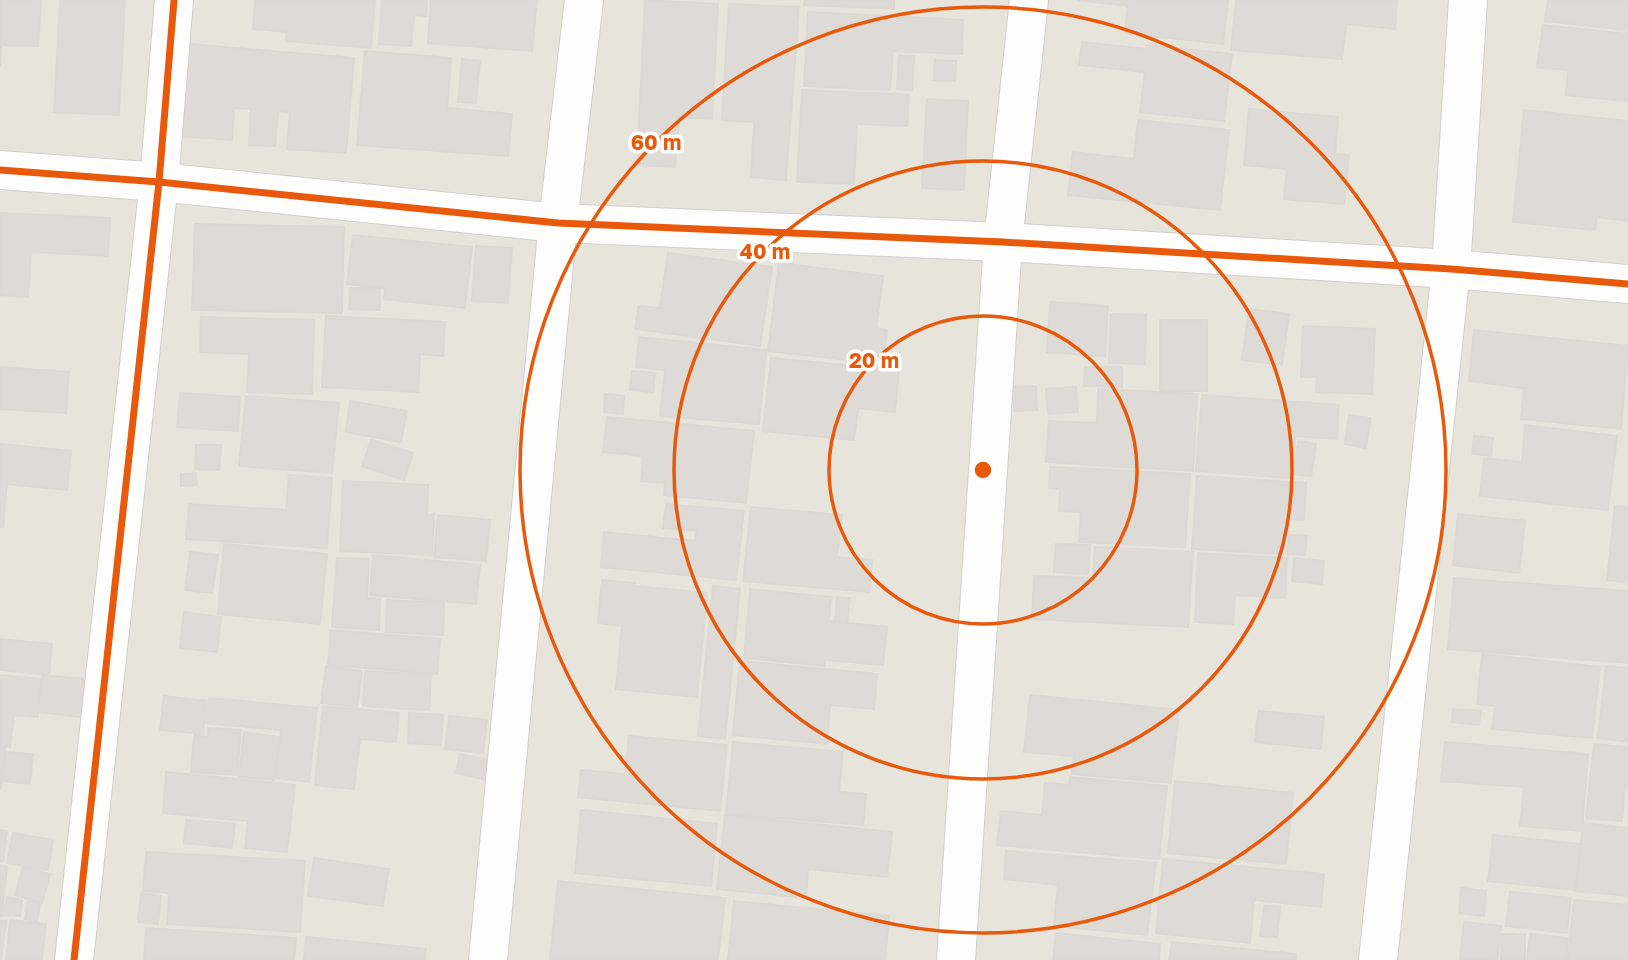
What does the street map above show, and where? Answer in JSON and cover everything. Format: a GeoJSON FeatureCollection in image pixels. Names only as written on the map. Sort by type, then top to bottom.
{"type":"FeatureCollection","features":[{"type":"Feature","properties":{"kind":"street"},"geometry":{"type":"LineString","coordinates":[[75,960],[159,182],[174,0]]}},
{"type":"Feature","properties":{"kind":"street"},"geometry":{"type":"LineString","coordinates":[[488,960],[558,223],[584,0]]}},
{"type":"Feature","properties":{"kind":"street"},"geometry":{"type":"LineString","coordinates":[[956,960],[1003,242],[1029,0]]}},
{"type":"Feature","properties":{"kind":"street"},"geometry":{"type":"LineString","coordinates":[[1378,960],[1451,269],[1468,0]]}},
{"type":"Feature","properties":{"kind":"street"},"geometry":{"type":"LineString","coordinates":[[0,170],[159,182],[558,223],[1003,242],[1451,269],[1628,284]]}},
{"type":"Feature","properties":{"kind":"shaded area"},"geometry":{"type":"Polygon","coordinates":[[[0,0],[1628,0],[1628,960],[0,960],[0,0]]]}},
{"type":"Feature","properties":{"kind":"building"},"geometry":{"type":"Polygon","coordinates":[[[0,0],[41,0],[38,46],[1,45],[0,66],[0,0]]]}},
{"type":"Feature","properties":{"kind":"building"},"geometry":{"type":"Polygon","coordinates":[[[60,0],[125,0],[119,115],[54,112],[60,0]]]}},
{"type":"Feature","properties":{"kind":"building"},"geometry":{"type":"Polygon","coordinates":[[[255,0],[375,0],[371,48],[286,41],[287,32],[253,29],[255,0]]]}},
{"type":"Feature","properties":{"kind":"building"},"geometry":{"type":"Polygon","coordinates":[[[382,0],[427,0],[426,16],[414,15],[411,46],[379,44],[382,0]]]}},
{"type":"Feature","properties":{"kind":"building"},"geometry":{"type":"Polygon","coordinates":[[[431,0],[537,0],[532,51],[428,43],[431,0]]]}},
{"type":"Feature","properties":{"kind":"building"},"geometry":{"type":"Polygon","coordinates":[[[645,0],[718,4],[712,119],[679,117],[675,167],[637,165],[645,0]]]}},
{"type":"Feature","properties":{"kind":"building"},"geometry":{"type":"Polygon","coordinates":[[[805,0],[894,0],[894,9],[804,5],[805,0]]]}},
{"type":"Feature","properties":{"kind":"building"},"geometry":{"type":"Polygon","coordinates":[[[1077,0],[1228,0],[1223,44],[1125,33],[1128,6],[1077,0]]]}},
{"type":"Feature","properties":{"kind":"building"},"geometry":{"type":"Polygon","coordinates":[[[1236,0],[1397,0],[1395,29],[1346,24],[1342,59],[1231,50],[1236,0]]]}},
{"type":"Feature","properties":{"kind":"building"},"geometry":{"type":"Polygon","coordinates":[[[1548,0],[1628,0],[1628,30],[1545,21],[1548,0]]]}},
{"type":"Feature","properties":{"kind":"building"},"geometry":{"type":"Polygon","coordinates":[[[729,4],[799,7],[786,180],[751,177],[754,122],[722,120],[729,4]]]}},
{"type":"Feature","properties":{"kind":"building"},"geometry":{"type":"Polygon","coordinates":[[[808,12],[963,20],[962,54],[893,51],[890,90],[804,86],[808,12]]]}},
{"type":"Feature","properties":{"kind":"building"},"geometry":{"type":"Polygon","coordinates":[[[1543,25],[1628,34],[1628,101],[1566,95],[1568,70],[1537,67],[1543,25]]]}},
{"type":"Feature","properties":{"kind":"building"},"geometry":{"type":"Polygon","coordinates":[[[1082,42],[1147,49],[1147,45],[1232,54],[1224,121],[1140,112],[1145,72],[1079,65],[1082,42]]]}},
{"type":"Feature","properties":{"kind":"building"},"geometry":{"type":"Polygon","coordinates":[[[189,44],[354,58],[346,153],[287,149],[290,112],[278,111],[275,146],[249,145],[251,109],[234,108],[232,140],[178,136],[189,44]]]}},
{"type":"Feature","properties":{"kind":"building"},"geometry":{"type":"Polygon","coordinates":[[[365,51],[451,58],[447,108],[512,114],[508,156],[357,145],[365,51]]]}},
{"type":"Feature","properties":{"kind":"building"},"geometry":{"type":"Polygon","coordinates":[[[899,56],[914,56],[912,90],[897,89],[899,56]]]}},
{"type":"Feature","properties":{"kind":"building"},"geometry":{"type":"Polygon","coordinates":[[[462,59],[480,61],[476,103],[458,102],[462,59]]]}},
{"type":"Feature","properties":{"kind":"building"},"geometry":{"type":"Polygon","coordinates":[[[935,60],[956,61],[955,81],[934,80],[935,60]]]}},
{"type":"Feature","properties":{"kind":"building"},"geometry":{"type":"Polygon","coordinates":[[[802,90],[909,95],[907,126],[857,124],[854,184],[797,182],[802,90]]]}},
{"type":"Feature","properties":{"kind":"building"},"geometry":{"type":"Polygon","coordinates":[[[927,99],[968,101],[964,190],[922,188],[927,99]]]}},
{"type":"Feature","properties":{"kind":"building"},"geometry":{"type":"Polygon","coordinates":[[[1249,109],[1338,117],[1335,154],[1349,155],[1344,204],[1284,199],[1287,169],[1244,165],[1249,109]]]}},
{"type":"Feature","properties":{"kind":"building"},"geometry":{"type":"Polygon","coordinates":[[[1524,110],[1628,121],[1628,221],[1597,217],[1595,230],[1513,222],[1524,110]]]}},
{"type":"Feature","properties":{"kind":"building"},"geometry":{"type":"Polygon","coordinates":[[[1138,120],[1229,130],[1220,210],[1068,195],[1073,152],[1134,159],[1138,120]]]}},
{"type":"Feature","properties":{"kind":"building"},"geometry":{"type":"Polygon","coordinates":[[[0,213],[110,218],[108,256],[31,252],[28,297],[0,295],[0,213]]]}},
{"type":"Feature","properties":{"kind":"building"},"geometry":{"type":"Polygon","coordinates":[[[195,224],[344,227],[342,313],[192,310],[195,224]]]}},
{"type":"Feature","properties":{"kind":"building"},"geometry":{"type":"Polygon","coordinates":[[[353,235],[472,247],[465,308],[384,299],[385,288],[347,284],[353,235]]]}},
{"type":"Feature","properties":{"kind":"building"},"geometry":{"type":"Polygon","coordinates":[[[476,246],[512,248],[508,303],[472,301],[476,246]]]}},
{"type":"Feature","properties":{"kind":"building"},"geometry":{"type":"Polygon","coordinates":[[[668,253],[772,267],[760,346],[635,329],[639,306],[660,308],[668,253]]]}},
{"type":"Feature","properties":{"kind":"building"},"geometry":{"type":"Polygon","coordinates":[[[779,263],[883,276],[876,328],[887,330],[883,364],[768,351],[779,263]]]}},
{"type":"Feature","properties":{"kind":"building"},"geometry":{"type":"Polygon","coordinates":[[[350,288],[380,288],[380,310],[349,309],[350,288]]]}},
{"type":"Feature","properties":{"kind":"building"},"geometry":{"type":"Polygon","coordinates":[[[1050,302],[1108,306],[1105,356],[1047,352],[1050,302]]]}},
{"type":"Feature","properties":{"kind":"building"},"geometry":{"type":"Polygon","coordinates":[[[1249,309],[1289,314],[1282,365],[1242,360],[1249,309]]]}},
{"type":"Feature","properties":{"kind":"building"},"geometry":{"type":"Polygon","coordinates":[[[1111,314],[1146,315],[1145,364],[1109,363],[1111,314]]]}},
{"type":"Feature","properties":{"kind":"building"},"geometry":{"type":"Polygon","coordinates":[[[326,316],[445,322],[443,356],[420,354],[418,392],[322,387],[326,316]]]}},
{"type":"Feature","properties":{"kind":"building"},"geometry":{"type":"Polygon","coordinates":[[[201,317],[314,320],[312,394],[247,392],[249,354],[200,352],[201,317]]]}},
{"type":"Feature","properties":{"kind":"building"},"geometry":{"type":"Polygon","coordinates":[[[1160,320],[1207,320],[1207,391],[1160,391],[1160,320]]]}},
{"type":"Feature","properties":{"kind":"building"},"geometry":{"type":"Polygon","coordinates":[[[1303,326],[1375,329],[1372,394],[1316,392],[1317,377],[1301,377],[1303,326]]]}},
{"type":"Feature","properties":{"kind":"building"},"geometry":{"type":"Polygon","coordinates":[[[1474,330],[1628,346],[1621,429],[1521,419],[1524,388],[1469,381],[1474,330]]]}},
{"type":"Feature","properties":{"kind":"building"},"geometry":{"type":"Polygon","coordinates":[[[639,337],[766,350],[759,424],[660,416],[665,370],[636,367],[639,337]]]}},
{"type":"Feature","properties":{"kind":"building"},"geometry":{"type":"Polygon","coordinates":[[[771,358],[899,370],[895,412],[858,408],[854,440],[763,431],[771,358]]]}},
{"type":"Feature","properties":{"kind":"building"},"geometry":{"type":"Polygon","coordinates":[[[0,367],[69,372],[66,413],[0,409],[0,367]]]}},
{"type":"Feature","properties":{"kind":"building"},"geometry":{"type":"Polygon","coordinates":[[[1085,367],[1122,367],[1122,387],[1084,386],[1085,367]]]}},
{"type":"Feature","properties":{"kind":"building"},"geometry":{"type":"Polygon","coordinates":[[[632,371],[655,373],[653,392],[630,390],[632,371]]]}},
{"type":"Feature","properties":{"kind":"building"},"geometry":{"type":"Polygon","coordinates":[[[1036,386],[1037,410],[1014,411],[1014,387],[1036,386]]]}},
{"type":"Feature","properties":{"kind":"building"},"geometry":{"type":"Polygon","coordinates":[[[1076,387],[1078,412],[1048,414],[1046,389],[1076,387]]]}},
{"type":"Feature","properties":{"kind":"building"},"geometry":{"type":"Polygon","coordinates":[[[1098,389],[1197,394],[1193,471],[1046,462],[1049,421],[1097,423],[1098,389]]]}},
{"type":"Feature","properties":{"kind":"building"},"geometry":{"type":"Polygon","coordinates":[[[180,393],[240,397],[238,431],[177,427],[180,393]]]}},
{"type":"Feature","properties":{"kind":"building"},"geometry":{"type":"Polygon","coordinates":[[[605,394],[624,396],[623,414],[604,412],[605,394]]]}},
{"type":"Feature","properties":{"kind":"building"},"geometry":{"type":"Polygon","coordinates":[[[1202,395],[1339,405],[1337,439],[1295,436],[1292,478],[1196,471],[1202,395]]]}},
{"type":"Feature","properties":{"kind":"building"},"geometry":{"type":"Polygon","coordinates":[[[246,396],[339,403],[332,473],[239,466],[246,396]]]}},
{"type":"Feature","properties":{"kind":"building"},"geometry":{"type":"Polygon","coordinates":[[[350,401],[407,411],[401,442],[346,432],[350,401]]]}},
{"type":"Feature","properties":{"kind":"building"},"geometry":{"type":"Polygon","coordinates":[[[1349,415],[1371,418],[1366,448],[1345,444],[1349,415]]]}},
{"type":"Feature","properties":{"kind":"building"},"geometry":{"type":"Polygon","coordinates":[[[607,417],[754,431],[746,503],[664,495],[665,483],[641,481],[643,456],[603,452],[607,417]]]}},
{"type":"Feature","properties":{"kind":"building"},"geometry":{"type":"Polygon","coordinates":[[[1525,425],[1617,436],[1608,510],[1480,496],[1484,458],[1522,462],[1525,425]]]}},
{"type":"Feature","properties":{"kind":"building"},"geometry":{"type":"Polygon","coordinates":[[[1474,436],[1493,438],[1491,456],[1472,454],[1474,436]]]}},
{"type":"Feature","properties":{"kind":"building"},"geometry":{"type":"Polygon","coordinates":[[[371,440],[413,453],[404,480],[362,466],[371,440]]]}},
{"type":"Feature","properties":{"kind":"building"},"geometry":{"type":"Polygon","coordinates":[[[1299,441],[1316,444],[1311,476],[1293,474],[1299,441]]]}},
{"type":"Feature","properties":{"kind":"building"},"geometry":{"type":"Polygon","coordinates":[[[0,444],[71,451],[67,490],[7,484],[3,527],[0,527],[0,444]]]}},
{"type":"Feature","properties":{"kind":"building"},"geometry":{"type":"Polygon","coordinates":[[[196,445],[221,445],[219,470],[195,469],[196,445]]]}},
{"type":"Feature","properties":{"kind":"building"},"geometry":{"type":"Polygon","coordinates":[[[1050,467],[1190,474],[1185,547],[1079,542],[1081,512],[1059,511],[1060,489],[1049,488],[1050,467]]]}},
{"type":"Feature","properties":{"kind":"building"},"geometry":{"type":"Polygon","coordinates":[[[196,473],[197,485],[181,486],[181,474],[196,473]]]}},
{"type":"Feature","properties":{"kind":"building"},"geometry":{"type":"Polygon","coordinates":[[[289,475],[332,478],[327,548],[186,539],[189,504],[286,510],[289,475]]]}},
{"type":"Feature","properties":{"kind":"building"},"geometry":{"type":"Polygon","coordinates":[[[1197,476],[1306,483],[1304,520],[1286,519],[1283,554],[1192,549],[1197,476]]]}},
{"type":"Feature","properties":{"kind":"building"},"geometry":{"type":"Polygon","coordinates":[[[343,481],[428,485],[427,515],[434,514],[432,555],[340,551],[343,481]]]}},
{"type":"Feature","properties":{"kind":"building"},"geometry":{"type":"Polygon","coordinates":[[[666,504],[744,511],[736,580],[601,567],[604,532],[695,541],[697,531],[663,528],[666,504]]]}},
{"type":"Feature","properties":{"kind":"building"},"geometry":{"type":"Polygon","coordinates":[[[1615,506],[1628,507],[1628,582],[1607,580],[1615,506]]]}},
{"type":"Feature","properties":{"kind":"building"},"geometry":{"type":"Polygon","coordinates":[[[751,507],[842,515],[837,557],[872,560],[869,592],[743,581],[751,507]]]}},
{"type":"Feature","properties":{"kind":"building"},"geometry":{"type":"Polygon","coordinates":[[[1458,514],[1525,521],[1519,573],[1453,565],[1458,514]]]}},
{"type":"Feature","properties":{"kind":"building"},"geometry":{"type":"Polygon","coordinates":[[[438,515],[490,520],[486,561],[434,557],[438,515]]]}},
{"type":"Feature","properties":{"kind":"building"},"geometry":{"type":"Polygon","coordinates":[[[1289,535],[1307,536],[1305,555],[1287,554],[1289,535]]]}},
{"type":"Feature","properties":{"kind":"building"},"geometry":{"type":"Polygon","coordinates":[[[224,544],[327,554],[320,624],[218,614],[224,544]]]}},
{"type":"Feature","properties":{"kind":"building"},"geometry":{"type":"Polygon","coordinates":[[[1056,544],[1090,545],[1088,574],[1054,572],[1056,544]]]}},
{"type":"Feature","properties":{"kind":"building"},"geometry":{"type":"Polygon","coordinates":[[[1095,547],[1193,552],[1188,627],[1032,619],[1034,576],[1093,578],[1095,547]]]}},
{"type":"Feature","properties":{"kind":"building"},"geometry":{"type":"Polygon","coordinates":[[[190,552],[218,555],[212,593],[185,590],[190,552]]]}},
{"type":"Feature","properties":{"kind":"building"},"geometry":{"type":"Polygon","coordinates":[[[1198,553],[1287,558],[1285,598],[1235,595],[1233,624],[1195,622],[1198,553]]]}},
{"type":"Feature","properties":{"kind":"building"},"geometry":{"type":"Polygon","coordinates":[[[373,555],[480,565],[476,604],[370,595],[373,555]]]}},
{"type":"Feature","properties":{"kind":"building"},"geometry":{"type":"Polygon","coordinates":[[[337,558],[369,559],[367,598],[380,599],[379,630],[332,627],[337,558]]]}},
{"type":"Feature","properties":{"kind":"building"},"geometry":{"type":"Polygon","coordinates":[[[1294,558],[1324,561],[1322,584],[1292,581],[1294,558]]]}},
{"type":"Feature","properties":{"kind":"building"},"geometry":{"type":"Polygon","coordinates":[[[1454,578],[1628,591],[1628,663],[1448,649],[1454,578]]]}},
{"type":"Feature","properties":{"kind":"building"},"geometry":{"type":"Polygon","coordinates":[[[602,580],[707,593],[697,697],[616,689],[622,626],[598,623],[602,580]]]}},
{"type":"Feature","properties":{"kind":"building"},"geometry":{"type":"Polygon","coordinates":[[[713,586],[740,589],[725,739],[698,736],[713,586]]]}},
{"type":"Feature","properties":{"kind":"building"},"geometry":{"type":"Polygon","coordinates":[[[750,589],[831,597],[829,621],[887,627],[883,665],[825,660],[824,666],[744,658],[750,589]]]}},
{"type":"Feature","properties":{"kind":"building"},"geometry":{"type":"Polygon","coordinates":[[[837,597],[850,598],[847,622],[835,621],[837,597]]]}},
{"type":"Feature","properties":{"kind":"building"},"geometry":{"type":"Polygon","coordinates":[[[387,600],[444,603],[443,635],[386,632],[387,600]]]}},
{"type":"Feature","properties":{"kind":"building"},"geometry":{"type":"Polygon","coordinates":[[[184,612],[221,617],[217,652],[180,648],[184,612]]]}},
{"type":"Feature","properties":{"kind":"building"},"geometry":{"type":"Polygon","coordinates":[[[331,630],[440,639],[437,674],[328,665],[331,630]]]}},
{"type":"Feature","properties":{"kind":"building"},"geometry":{"type":"Polygon","coordinates":[[[0,639],[52,644],[49,675],[0,670],[0,639]]]}},
{"type":"Feature","properties":{"kind":"building"},"geometry":{"type":"Polygon","coordinates":[[[1482,654],[1600,667],[1592,738],[1492,729],[1495,706],[1477,704],[1482,654]]]}},
{"type":"Feature","properties":{"kind":"building"},"geometry":{"type":"Polygon","coordinates":[[[740,661],[877,674],[874,709],[830,705],[827,744],[733,735],[740,661]]]}},
{"type":"Feature","properties":{"kind":"building"},"geometry":{"type":"Polygon","coordinates":[[[326,666],[362,671],[357,707],[321,703],[326,666]]]}},
{"type":"Feature","properties":{"kind":"building"},"geometry":{"type":"Polygon","coordinates":[[[1606,666],[1628,668],[1628,742],[1598,738],[1606,666]]]}},
{"type":"Feature","properties":{"kind":"building"},"geometry":{"type":"Polygon","coordinates":[[[365,671],[431,675],[429,710],[363,706],[365,671]]]}},
{"type":"Feature","properties":{"kind":"building"},"geometry":{"type":"Polygon","coordinates":[[[0,675],[42,679],[38,717],[14,715],[10,747],[0,746],[0,675]]]}},
{"type":"Feature","properties":{"kind":"building"},"geometry":{"type":"Polygon","coordinates":[[[42,675],[84,679],[80,717],[38,712],[42,675]]]}},
{"type":"Feature","properties":{"kind":"building"},"geometry":{"type":"Polygon","coordinates":[[[1030,695],[1179,710],[1171,783],[1072,774],[1074,756],[1024,752],[1030,695]]]}},
{"type":"Feature","properties":{"kind":"building"},"geometry":{"type":"Polygon","coordinates":[[[164,696],[206,701],[203,734],[160,730],[164,696]]]}},
{"type":"Feature","properties":{"kind":"building"},"geometry":{"type":"Polygon","coordinates":[[[209,698],[317,708],[309,782],[276,778],[281,730],[206,723],[209,698]]]}},
{"type":"Feature","properties":{"kind":"building"},"geometry":{"type":"Polygon","coordinates":[[[323,706],[399,713],[396,742],[360,739],[354,789],[315,785],[323,706]]]}},
{"type":"Feature","properties":{"kind":"building"},"geometry":{"type":"Polygon","coordinates":[[[1453,709],[1481,711],[1479,725],[1452,722],[1453,709]]]}},
{"type":"Feature","properties":{"kind":"building"},"geometry":{"type":"Polygon","coordinates":[[[1258,711],[1324,717],[1321,749],[1255,742],[1258,711]]]}},
{"type":"Feature","properties":{"kind":"building"},"geometry":{"type":"Polygon","coordinates":[[[409,713],[443,715],[441,745],[408,743],[409,713]]]}},
{"type":"Feature","properties":{"kind":"building"},"geometry":{"type":"Polygon","coordinates":[[[449,716],[487,720],[483,753],[445,749],[449,716]]]}},
{"type":"Feature","properties":{"kind":"building"},"geometry":{"type":"Polygon","coordinates":[[[208,728],[241,730],[237,775],[191,772],[194,735],[208,737],[208,728]]]}},
{"type":"Feature","properties":{"kind":"building"},"geometry":{"type":"Polygon","coordinates":[[[244,732],[279,737],[274,780],[239,777],[244,732]]]}},
{"type":"Feature","properties":{"kind":"building"},"geometry":{"type":"Polygon","coordinates":[[[629,736],[727,745],[720,811],[578,797],[581,770],[625,774],[629,736]]]}},
{"type":"Feature","properties":{"kind":"building"},"geometry":{"type":"Polygon","coordinates":[[[733,742],[843,752],[839,792],[866,794],[863,825],[726,814],[733,742]]]}},
{"type":"Feature","properties":{"kind":"building"},"geometry":{"type":"Polygon","coordinates":[[[1445,742],[1588,754],[1582,831],[1520,826],[1524,787],[1441,781],[1445,742]]]}},
{"type":"Feature","properties":{"kind":"building"},"geometry":{"type":"Polygon","coordinates":[[[1594,744],[1628,747],[1628,787],[1625,786],[1622,821],[1586,818],[1594,744]]]}},
{"type":"Feature","properties":{"kind":"building"},"geometry":{"type":"Polygon","coordinates":[[[0,748],[5,748],[1,788],[0,788],[0,748]]]}},
{"type":"Feature","properties":{"kind":"building"},"geometry":{"type":"Polygon","coordinates":[[[5,752],[33,754],[30,784],[2,781],[5,752]]]}},
{"type":"Feature","properties":{"kind":"building"},"geometry":{"type":"Polygon","coordinates":[[[460,754],[493,761],[488,780],[456,773],[460,754]]]}},
{"type":"Feature","properties":{"kind":"building"},"geometry":{"type":"Polygon","coordinates":[[[166,772],[295,785],[287,852],[245,848],[248,821],[163,813],[166,772]]]}},
{"type":"Feature","properties":{"kind":"building"},"geometry":{"type":"Polygon","coordinates":[[[1070,777],[1167,786],[1159,859],[997,845],[1001,811],[1042,815],[1045,783],[1069,785],[1070,777]]]}},
{"type":"Feature","properties":{"kind":"building"},"geometry":{"type":"Polygon","coordinates":[[[1175,781],[1293,793],[1286,864],[1168,853],[1175,781]]]}},
{"type":"Feature","properties":{"kind":"building"},"geometry":{"type":"Polygon","coordinates":[[[581,810],[717,824],[711,886],[575,873],[581,810]]]}},
{"type":"Feature","properties":{"kind":"building"},"geometry":{"type":"Polygon","coordinates":[[[725,815],[892,832],[887,877],[808,869],[806,898],[717,889],[725,815]]]}},
{"type":"Feature","properties":{"kind":"building"},"geometry":{"type":"Polygon","coordinates":[[[186,820],[235,824],[232,848],[184,843],[186,820]]]}},
{"type":"Feature","properties":{"kind":"building"},"geometry":{"type":"Polygon","coordinates":[[[1583,823],[1628,828],[1628,896],[1576,891],[1583,823]]]}},
{"type":"Feature","properties":{"kind":"building"},"geometry":{"type":"Polygon","coordinates":[[[0,830],[7,831],[3,861],[0,861],[0,830]]]}},
{"type":"Feature","properties":{"kind":"building"},"geometry":{"type":"Polygon","coordinates":[[[13,833],[53,840],[48,870],[7,863],[13,833]]]}},
{"type":"Feature","properties":{"kind":"building"},"geometry":{"type":"Polygon","coordinates":[[[1493,835],[1581,844],[1575,890],[1488,881],[1493,835]]]}},
{"type":"Feature","properties":{"kind":"building"},"geometry":{"type":"Polygon","coordinates":[[[1006,851],[1156,863],[1147,935],[1054,926],[1058,885],[1004,879],[1006,851]]]}},
{"type":"Feature","properties":{"kind":"building"},"geometry":{"type":"Polygon","coordinates":[[[146,852],[305,861],[300,932],[167,924],[169,893],[143,891],[146,852]]]}},
{"type":"Feature","properties":{"kind":"building"},"geometry":{"type":"Polygon","coordinates":[[[314,858],[389,869],[383,906],[308,896],[314,858]]]}},
{"type":"Feature","properties":{"kind":"building"},"geometry":{"type":"Polygon","coordinates":[[[1163,859],[1324,874],[1321,907],[1254,900],[1250,943],[1156,933],[1163,859]]]}},
{"type":"Feature","properties":{"kind":"building"},"geometry":{"type":"Polygon","coordinates":[[[0,866],[7,867],[2,916],[0,916],[0,866]]]}},
{"type":"Feature","properties":{"kind":"building"},"geometry":{"type":"Polygon","coordinates":[[[23,867],[50,874],[42,903],[15,895],[23,867]]]}},
{"type":"Feature","properties":{"kind":"building"},"geometry":{"type":"Polygon","coordinates":[[[558,881],[725,898],[718,960],[550,960],[558,881]]]}},
{"type":"Feature","properties":{"kind":"building"},"geometry":{"type":"Polygon","coordinates":[[[1461,888],[1486,891],[1484,916],[1459,913],[1461,888]]]}},
{"type":"Feature","properties":{"kind":"building"},"geometry":{"type":"Polygon","coordinates":[[[1510,892],[1571,898],[1567,933],[1506,926],[1510,892]]]}},
{"type":"Feature","properties":{"kind":"building"},"geometry":{"type":"Polygon","coordinates":[[[141,893],[161,896],[158,924],[138,922],[141,893]]]}},
{"type":"Feature","properties":{"kind":"building"},"geometry":{"type":"Polygon","coordinates":[[[7,897],[22,900],[20,916],[4,915],[7,897]]]}},
{"type":"Feature","properties":{"kind":"building"},"geometry":{"type":"Polygon","coordinates":[[[1574,900],[1628,905],[1628,960],[1568,960],[1574,900]]]}},
{"type":"Feature","properties":{"kind":"building"},"geometry":{"type":"Polygon","coordinates":[[[28,901],[40,903],[37,921],[25,919],[28,901]]]}},
{"type":"Feature","properties":{"kind":"building"},"geometry":{"type":"Polygon","coordinates":[[[734,901],[889,916],[885,960],[728,960],[734,901]]]}},
{"type":"Feature","properties":{"kind":"building"},"geometry":{"type":"Polygon","coordinates":[[[1264,906],[1280,907],[1277,937],[1260,936],[1264,906]]]}},
{"type":"Feature","properties":{"kind":"building"},"geometry":{"type":"Polygon","coordinates":[[[10,920],[46,924],[42,960],[6,960],[10,920]]]}},
{"type":"Feature","properties":{"kind":"building"},"geometry":{"type":"Polygon","coordinates":[[[0,921],[6,921],[1,960],[0,960],[0,921]]]}},
{"type":"Feature","properties":{"kind":"building"},"geometry":{"type":"Polygon","coordinates":[[[1464,922],[1501,926],[1497,960],[1460,959],[1464,922]]]}},
{"type":"Feature","properties":{"kind":"building"},"geometry":{"type":"Polygon","coordinates":[[[146,928],[296,938],[294,960],[144,960],[146,928]]]}},
{"type":"Feature","properties":{"kind":"building"},"geometry":{"type":"Polygon","coordinates":[[[1056,933],[1160,944],[1159,960],[1053,960],[1056,933]]]}},
{"type":"Feature","properties":{"kind":"building"},"geometry":{"type":"Polygon","coordinates":[[[1502,934],[1525,934],[1525,960],[1501,960],[1502,934]]]}},
{"type":"Feature","properties":{"kind":"building"},"geometry":{"type":"Polygon","coordinates":[[[1530,934],[1568,938],[1566,960],[1527,960],[1530,934]]]}},
{"type":"Feature","properties":{"kind":"building"},"geometry":{"type":"Polygon","coordinates":[[[306,937],[426,949],[425,960],[304,960],[306,937]]]}},
{"type":"Feature","properties":{"kind":"building"},"geometry":{"type":"Polygon","coordinates":[[[1172,942],[1296,954],[1296,960],[1169,960],[1172,942]]]}},
{"type":"Feature","properties":{"kind":"cycle path"},"geometry":{"type":"LineString","coordinates":[[74,960],[159,182],[174,0]]}},
{"type":"Feature","properties":{"kind":"cycle path"},"geometry":{"type":"LineString","coordinates":[[0,170],[159,182],[558,223],[1003,242],[1451,269],[1628,284]]}}]}
